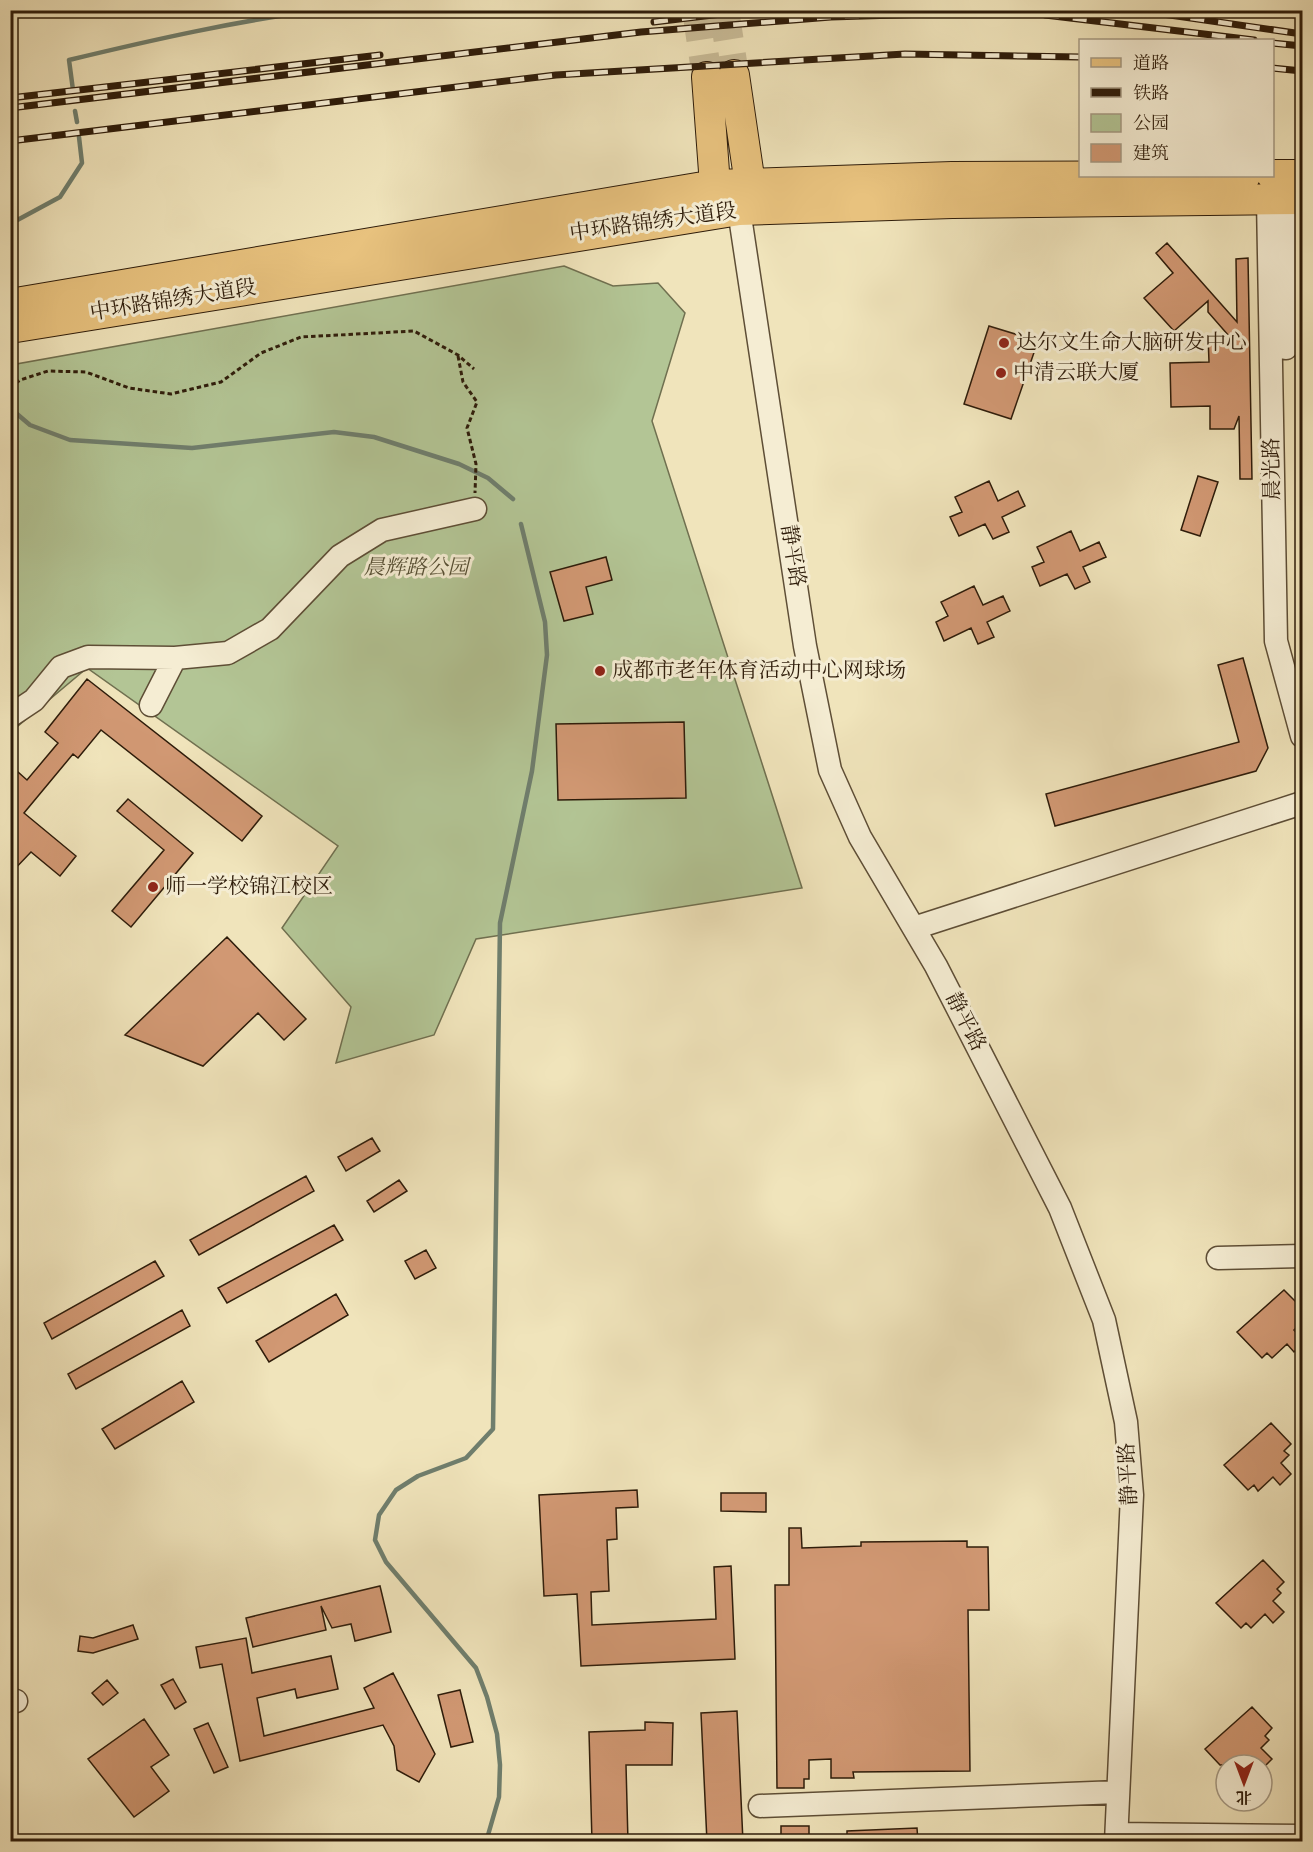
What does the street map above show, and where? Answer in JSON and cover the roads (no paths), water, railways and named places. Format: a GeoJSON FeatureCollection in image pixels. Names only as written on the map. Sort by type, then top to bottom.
{"type":"FeatureCollection","features":[{"type":"Feature","properties":{"kind":"main road"},"geometry":{"type":"LineString","coordinates":[[720,76],[745,197],[715,185],[720,76]]}},
{"type":"Feature","properties":{"kind":"main road","name":"中环路锦绣大道段"},"geometry":{"type":"LineString","coordinates":[[745,197],[952,203],[1282,193],[1302,175]]}},
{"type":"Feature","properties":{"kind":"main road","name":"中环路锦绣大道段"},"geometry":{"type":"LineString","coordinates":[[10,328],[745,197],[952,177],[1079,177]]}},
{"type":"Feature","properties":{"kind":"main road","name":"中环路锦绣大道段"},"geometry":{"type":"LineString","coordinates":[[10,304],[715,185]]}},
{"type":"Feature","properties":{"kind":"street","name":"晨光路"},"geometry":{"type":"LineString","coordinates":[[1282,193],[1289,650],[1302,690]]}},
{"type":"Feature","properties":{"kind":"street","name":"晨光路"},"geometry":{"type":"LineString","coordinates":[[1282,193],[1276,641],[1302,736]]}},
{"type":"Feature","properties":{"kind":"street","name":"静平路"},"geometry":{"type":"LineString","coordinates":[[745,197],[806,646],[830,770],[860,837],[936,966],[1060,1208],[1104,1320],[1126,1422],[1132,1495],[1117,1838]]}},
{"type":"Feature","properties":{"kind":"street"},"geometry":{"type":"LineString","coordinates":[[10,716],[34,700],[61,667],[88,657],[175,658],[228,653],[270,629],[340,556],[382,530],[475,509]]}},
{"type":"Feature","properties":{"kind":"street"},"geometry":{"type":"LineString","coordinates":[[151,705],[175,658]]}},
{"type":"Feature","properties":{"kind":"street"},"geometry":{"type":"LineString","coordinates":[[914,928],[1302,803]]}},
{"type":"Feature","properties":{"kind":"street"},"geometry":{"type":"LineString","coordinates":[[1218,1258],[1302,1256]]}},
{"type":"Feature","properties":{"kind":"street"},"geometry":{"type":"LineString","coordinates":[[760,1806],[1118,1792]]}},
{"type":"Feature","properties":{"kind":"street"},"geometry":{"type":"LineString","coordinates":[[1117,1838],[1302,1836]]}},
{"type":"Feature","properties":{"kind":"waterway"},"geometry":{"type":"LineString","coordinates":[[73,90],[69,60],[194,32],[321,10]]}},
{"type":"Feature","properties":{"kind":"waterway"},"geometry":{"type":"LineString","coordinates":[[75,111],[77,122]]}},
{"type":"Feature","properties":{"kind":"waterway"},"geometry":{"type":"LineString","coordinates":[[10,224],[60,197],[82,163],[79,137]]}},
{"type":"Feature","properties":{"kind":"waterway"},"geometry":{"type":"LineString","coordinates":[[10,408],[30,425],[70,440],[192,448],[334,432],[374,437],[459,464],[488,478],[513,499]]}},
{"type":"Feature","properties":{"kind":"waterway"},"geometry":{"type":"LineString","coordinates":[[486,1842],[499,1797],[500,1765],[497,1734],[487,1697],[476,1668],[386,1562],[375,1540],[379,1515],[396,1490],[418,1476],[466,1458],[493,1429],[500,923],[532,771],[547,655],[545,622],[521,524]]}},
{"type":"Feature","properties":{"kind":"tunnel"},"geometry":{"type":"LineString","coordinates":[[697,10],[707,77]]}},
{"type":"Feature","properties":{"kind":"tunnel"},"geometry":{"type":"LineString","coordinates":[[724,10],[734,75]]}},
{"type":"Feature","properties":{"kind":"railway"},"geometry":{"type":"LineString","coordinates":[[654,22],[755,10]]}},
{"type":"Feature","properties":{"kind":"railway"},"geometry":{"type":"LineString","coordinates":[[10,108],[641,32],[831,17],[1055,10]]}},
{"type":"Feature","properties":{"kind":"railway"},"geometry":{"type":"LineString","coordinates":[[1135,10],[1302,34]]}},
{"type":"Feature","properties":{"kind":"railway"},"geometry":{"type":"LineString","coordinates":[[1189,10],[1302,15]]}},
{"type":"Feature","properties":{"kind":"railway"},"geometry":{"type":"LineString","coordinates":[[1045,15],[1246,39]]}},
{"type":"Feature","properties":{"kind":"railway"},"geometry":{"type":"LineString","coordinates":[[1274,43],[1302,46]]}},
{"type":"Feature","properties":{"kind":"railway"},"geometry":{"type":"LineString","coordinates":[[10,141],[556,75],[905,54],[1079,57]]}},
{"type":"Feature","properties":{"kind":"railway"},"geometry":{"type":"LineString","coordinates":[[10,98],[380,55]]}},
{"type":"Feature","properties":{"kind":"railway"},"geometry":{"type":"LineString","coordinates":[[1274,68],[1302,71]]}},
{"type":"Feature","properties":{"kind":"place","name":"达尔文生命大脑研发中心"},"geometry":{"type":"Point","coordinates":[1004,343]}},
{"type":"Feature","properties":{"kind":"place","name":"中清云联大厦"},"geometry":{"type":"Point","coordinates":[1001,373]}},
{"type":"Feature","properties":{"kind":"place","name":"成都市老年体育活动中心网球场"},"geometry":{"type":"Point","coordinates":[600,671]}},
{"type":"Feature","properties":{"kind":"place","name":"师一学校锦江校区"},"geometry":{"type":"Point","coordinates":[153,887]}},
{"type":"Feature","properties":{"kind":"park label","name":"晨辉路公园"},"geometry":{"type":"Point","coordinates":[416,568]}}]}
